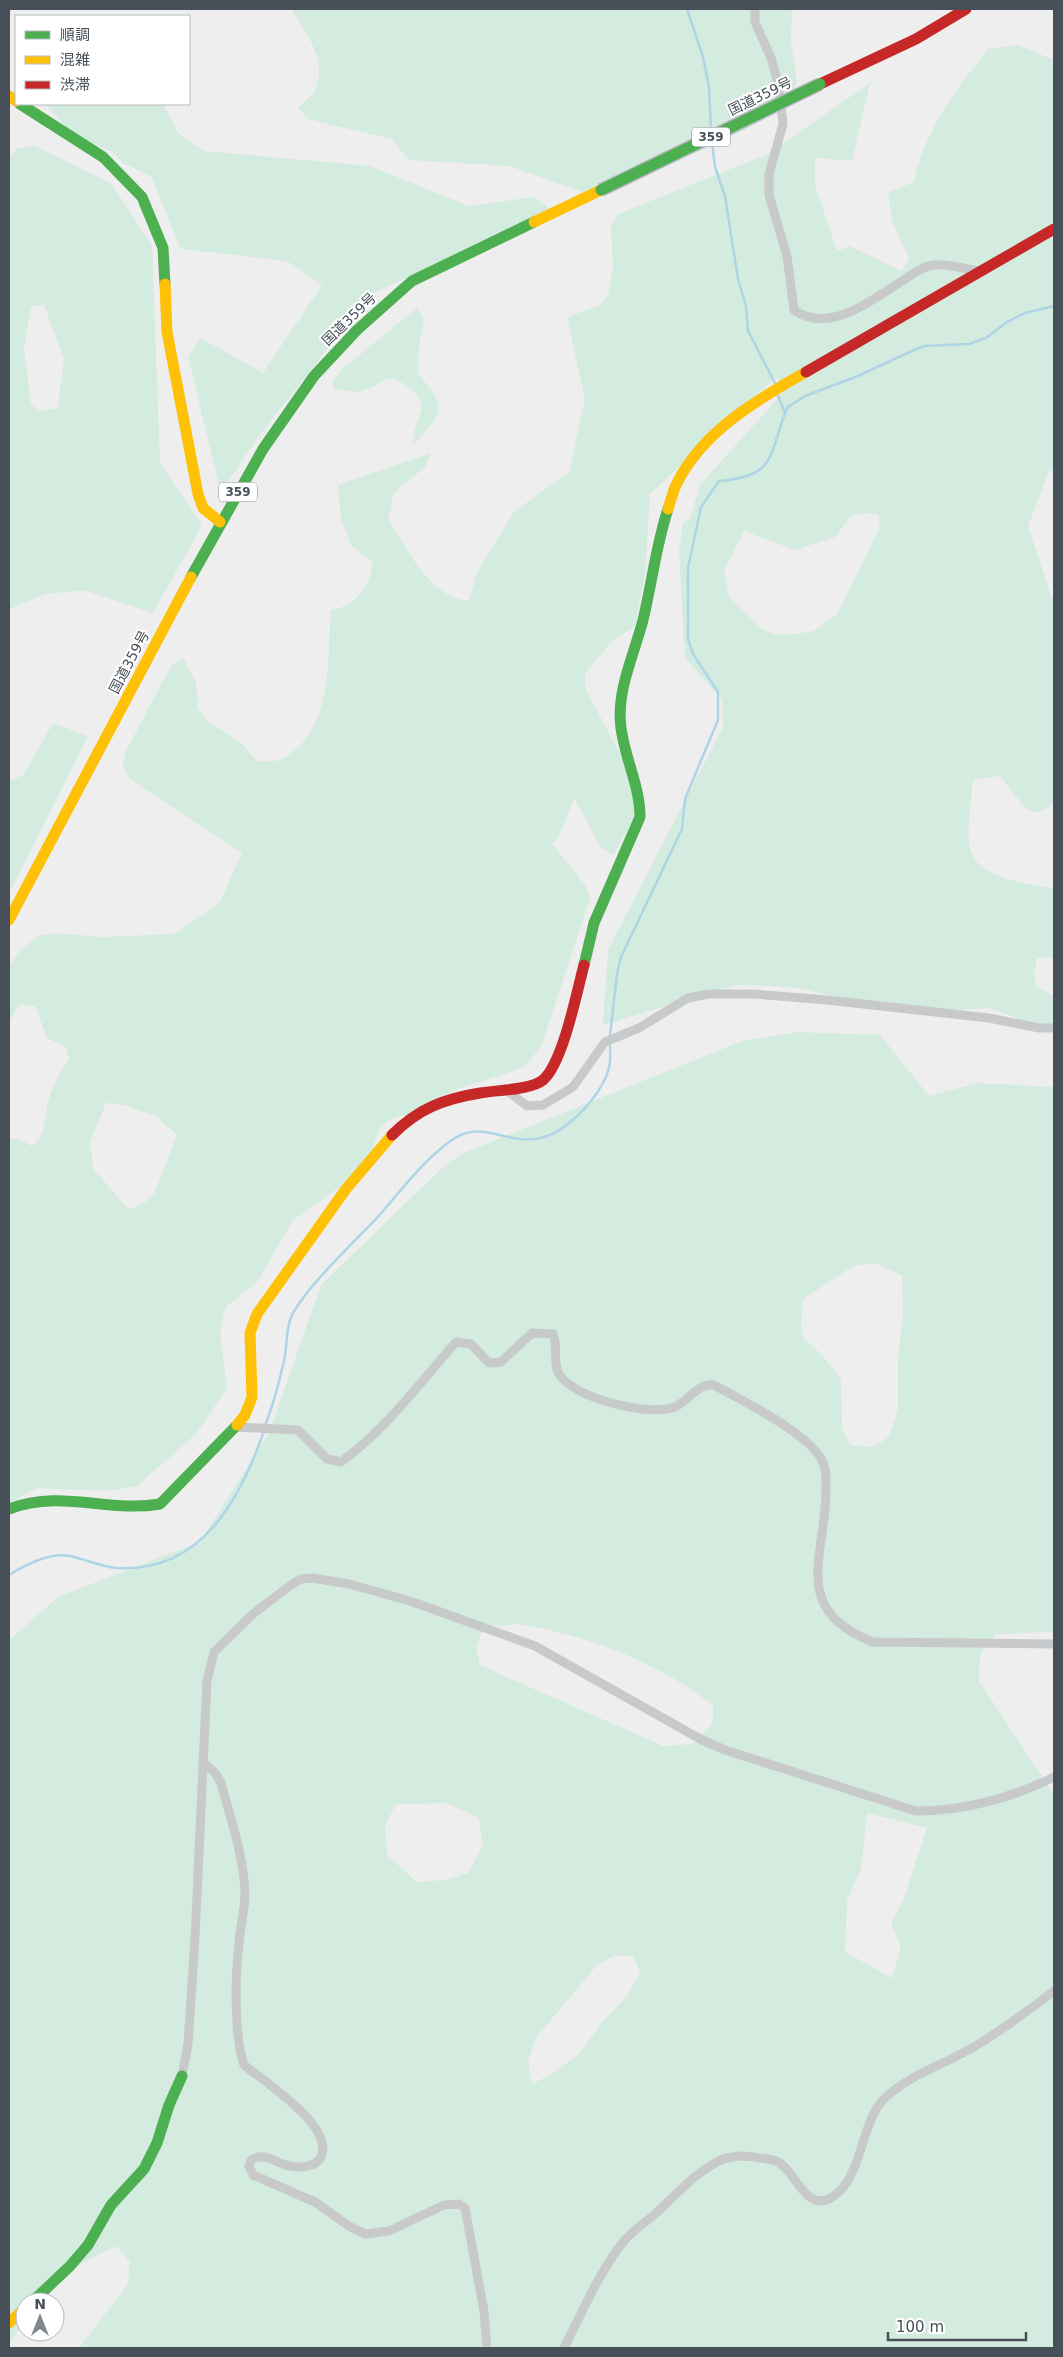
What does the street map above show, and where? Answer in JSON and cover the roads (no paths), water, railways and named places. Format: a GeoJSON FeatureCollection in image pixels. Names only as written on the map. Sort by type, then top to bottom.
{"type":"FeatureCollection","features":[{"type":"Feature","properties":{"kind":"main road","name":"国道359号"},"geometry":{"type":"LineString","coordinates":[[9,920],[220,522],[263,449],[314,376],[357,330],[412,281],[916,39],[966,9]]}},
{"type":"Feature","properties":{"kind":"main road"},"geometry":{"type":"LineString","coordinates":[[22,105],[103,158],[142,198],[162,248],[167,332],[198,494],[203,508],[220,522]]}},
{"type":"Feature","properties":{"kind":"main road"},"geometry":{"type":"LineString","coordinates":[[9,1508],[38,1500],[68,1499],[147,1507],[160,1504],[246,1415],[252,1397],[250,1333],[257,1314],[377,1150],[405,1122],[426,1107],[478,1093],[518,1088],[542,1080],[555,1062],[573,1009],[594,923],[640,817],[640,798],[621,728],[621,703],[625,680],[643,620],[664,521],[681,476],[699,451],[733,418],[764,396],[848,350],[979,271],[1054,229]]}},
{"type":"Feature","properties":{"kind":"main road"},"geometry":{"type":"LineString","coordinates":[[43,2292],[70,2266],[88,2245],[111,2205],[144,2168],[157,2143],[169,2105],[182,2076]]}},
{"type":"Feature","properties":{"kind":"street"},"geometry":{"type":"LineString","coordinates":[[755,9],[755,22],[771,58],[778,83],[783,124],[769,174],[769,195],[786,256],[794,310],[808,318],[830,318],[849,313],[929,266],[953,266],[979,271]]}},
{"type":"Feature","properties":{"kind":"street"},"geometry":{"type":"LineString","coordinates":[[942,9],[950,19]]}},
{"type":"Feature","properties":{"kind":"street"},"geometry":{"type":"LineString","coordinates":[[505,1089],[527,1106],[543,1105],[572,1088],[605,1042],[639,1028],[688,998],[709,994],[754,994],[827,1000],[989,1018],[1039,1028],[1054,1028]]}},
{"type":"Feature","properties":{"kind":"street"},"geometry":{"type":"LineString","coordinates":[[236,1427],[298,1430],[326,1459],[341,1462],[369,1441],[402,1408],[456,1342],[471,1344],[489,1363],[501,1362],[532,1333],[553,1334],[557,1370],[563,1380],[575,1389],[604,1400],[648,1410],[675,1407],[700,1388],[708,1384],[714,1385],[756,1407],[810,1445],[820,1457],[826,1472],[826,1502],[817,1572],[818,1588],[829,1612],[859,1636],[873,1642],[1054,1644]]}},
{"type":"Feature","properties":{"kind":"street"},"geometry":{"type":"LineString","coordinates":[[182,2076],[188,2044],[207,1681],[214,1652],[253,1614],[301,1579],[313,1578],[349,1584],[410,1601],[504,1633],[535,1646],[702,1740],[725,1750],[916,1811],[944,1811],[970,1806],[1002,1797],[1054,1777]]}},
{"type":"Feature","properties":{"kind":"street"},"geometry":{"type":"LineString","coordinates":[[203,1762],[216,1774],[221,1783],[244,1869],[245,1897],[238,1952],[238,2033],[240,2055],[244,2065],[308,2116],[322,2145],[322,2154],[317,2162],[308,2166],[290,2166],[268,2158],[256,2157],[251,2160],[249,2166],[253,2175],[314,2202],[349,2226],[366,2234],[389,2231],[444,2205],[459,2204],[465,2208],[484,2311],[487,2348]]}},
{"type":"Feature","properties":{"kind":"street"},"geometry":{"type":"LineString","coordinates":[[564,2348],[597,2283],[620,2246],[634,2230],[705,2169],[719,2160],[741,2156],[776,2161],[784,2166],[801,2191],[811,2198],[826,2200],[834,2196],[841,2189],[857,2161],[876,2109],[884,2098],[906,2080],[994,2036],[1054,1991]]}},
{"type":"Feature","properties":{"kind":"waterway"},"geometry":{"type":"LineString","coordinates":[[687,9],[703,57],[709,87],[711,129]]}},
{"type":"Feature","properties":{"kind":"waterway"},"geometry":{"type":"LineString","coordinates":[[712,142],[715,167],[725,196],[738,279],[746,306],[748,331],[776,385]]}},
{"type":"Feature","properties":{"kind":"waterway"},"geometry":{"type":"LineString","coordinates":[[610,1036],[617,974],[621,957],[682,829],[685,799],[718,720],[718,692],[693,654],[688,639],[688,568],[701,507],[719,481],[751,475],[767,462],[788,407],[805,396],[858,376],[924,346],[969,344],[986,338],[1007,322],[1025,313],[1054,306]]}},
{"type":"Feature","properties":{"kind":"waterway"},"geometry":{"type":"LineString","coordinates":[[777,393],[785,413]]}},
{"type":"Feature","properties":{"kind":"waterway"},"geometry":{"type":"LineString","coordinates":[[265,1426],[282,1369],[290,1320],[304,1296],[328,1268],[376,1219],[410,1179],[438,1151],[460,1135],[481,1132],[512,1138],[535,1139],[558,1131],[569,1123],[590,1102],[605,1079],[610,1065],[610,1042]]}},
{"type":"Feature","properties":{"kind":"waterway"},"geometry":{"type":"LineString","coordinates":[[9,1575],[30,1564],[62,1555],[117,1568],[146,1566],[172,1558],[194,1545],[213,1527],[229,1506],[243,1482],[264,1431]]}}]}
